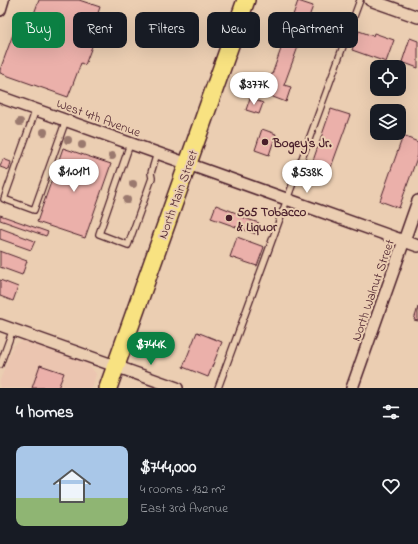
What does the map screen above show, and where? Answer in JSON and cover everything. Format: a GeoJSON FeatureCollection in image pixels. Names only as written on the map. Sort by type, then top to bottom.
{"type":"FeatureCollection","features":[{"type":"Feature","properties":{"kind":"main road","name":"North Main Street"},"geometry":{"type":"LineString","coordinates":[[108,388],[246,0]]}},
{"type":"Feature","properties":{"kind":"street"},"geometry":{"type":"LineString","coordinates":[[0,10],[3,0]]}},
{"type":"Feature","properties":{"kind":"street"},"geometry":{"type":"LineString","coordinates":[[370,0],[418,17]]}},
{"type":"Feature","properties":{"kind":"street","name":"West 4th Avenue"},"geometry":{"type":"LineString","coordinates":[[0,96],[130,144],[418,246]]}},
{"type":"Feature","properties":{"kind":"street","name":"North Walnut Street"},"geometry":{"type":"LineString","coordinates":[[352,388],[418,201]]}},
{"type":"Feature","properties":{"kind":"street"},"geometry":{"type":"LineString","coordinates":[[0,325],[177,388]]}},
{"type":"Feature","properties":{"kind":"lane"},"geometry":{"type":"LineString","coordinates":[[218,388],[360,0]]}},
{"type":"Feature","properties":{"kind":"lane"},"geometry":{"type":"LineString","coordinates":[[36,110],[4,199],[34,210],[66,120]]}},
{"type":"Feature","properties":{"kind":"lane"},"geometry":{"type":"LineString","coordinates":[[130,144],[98,234],[128,245],[152,178],[150,173],[158,153]]}},
{"type":"Feature","properties":{"kind":"lane"},"geometry":{"type":"LineString","coordinates":[[0,365],[13,329]]}},
{"type":"Feature","properties":{"kind":"shaded area"},"geometry":{"type":"Polygon","coordinates":[[[25,340],[34,342],[87,363],[96,374],[92,388],[0,388],[0,380],[13,346],[25,340]]]}},
{"type":"Feature","properties":{"kind":"building"},"geometry":{"type":"Polygon","coordinates":[[[39,0],[79,0],[100,7],[98,12],[73,12],[73,48],[91,48],[85,65],[81,63],[68,97],[0,73],[12,37],[12,48],[65,48],[65,12],[35,12],[39,0]]]}},
{"type":"Feature","properties":{"kind":"building"},"geometry":{"type":"Polygon","coordinates":[[[298,1],[313,6],[311,12],[294,12],[298,1]]]}},
{"type":"Feature","properties":{"kind":"building"},"geometry":{"type":"Polygon","coordinates":[[[359,31],[373,36],[374,33],[394,40],[387,60],[380,60],[352,50],[353,48],[358,48],[359,31]]]}},
{"type":"Feature","properties":{"kind":"building"},"geometry":{"type":"Polygon","coordinates":[[[410,38],[418,41],[418,68],[406,64],[406,60],[403,60],[410,38]]]}},
{"type":"Feature","properties":{"kind":"building"},"geometry":{"type":"Polygon","coordinates":[[[281,48],[298,48],[284,85],[291,87],[286,102],[265,94],[281,48]]]}},
{"type":"Feature","properties":{"kind":"building"},"geometry":{"type":"Polygon","coordinates":[[[250,98],[263,103],[259,114],[246,110],[250,98]]]}},
{"type":"Feature","properties":{"kind":"building"},"geometry":{"type":"Polygon","coordinates":[[[331,109],[350,115],[326,181],[308,175],[331,109]]]}},
{"type":"Feature","properties":{"kind":"building"},"geometry":{"type":"Polygon","coordinates":[[[262,129],[276,134],[269,155],[255,150],[262,129]]]}},
{"type":"Feature","properties":{"kind":"building"},"geometry":{"type":"Polygon","coordinates":[[[406,137],[418,142],[418,155],[399,208],[380,201],[402,140],[406,140],[406,137]]]}},
{"type":"Feature","properties":{"kind":"building"},"geometry":{"type":"Polygon","coordinates":[[[63,148],[111,164],[85,238],[37,222],[63,148]]]}},
{"type":"Feature","properties":{"kind":"building"},"geometry":{"type":"Polygon","coordinates":[[[3,159],[11,162],[9,170],[0,167],[3,159]]]}},
{"type":"Feature","properties":{"kind":"building"},"geometry":{"type":"Polygon","coordinates":[[[216,205],[259,223],[256,234],[211,218],[216,205]]]}},
{"type":"Feature","properties":{"kind":"building"},"geometry":{"type":"Polygon","coordinates":[[[0,215],[48,232],[46,236],[0,220],[0,215]]]}},
{"type":"Feature","properties":{"kind":"building"},"geometry":{"type":"Polygon","coordinates":[[[0,228],[35,241],[31,250],[0,239],[0,228]]]}},
{"type":"Feature","properties":{"kind":"building"},"geometry":{"type":"Polygon","coordinates":[[[237,237],[264,247],[257,266],[230,257],[237,237]]]}},
{"type":"Feature","properties":{"kind":"building"},"geometry":{"type":"Polygon","coordinates":[[[0,251],[27,261],[22,275],[0,267],[0,251]]]}},
{"type":"Feature","properties":{"kind":"building"},"geometry":{"type":"Polygon","coordinates":[[[0,280],[18,287],[13,301],[0,296],[0,280]]]}},
{"type":"Feature","properties":{"kind":"building"},"geometry":{"type":"Polygon","coordinates":[[[418,307],[418,321],[414,320],[418,307]]]}},
{"type":"Feature","properties":{"kind":"building"},"geometry":{"type":"Polygon","coordinates":[[[197,332],[222,342],[208,377],[183,367],[197,332]]]}},
{"type":"Feature","properties":{"kind":"building"},"geometry":{"type":"Polygon","coordinates":[[[40,365],[64,373],[58,388],[32,388],[40,365]]]}},
{"type":"Feature","properties":{"kind":"place","name":"Bogey's Jr."},"geometry":{"type":"Point","coordinates":[265,142]}},
{"type":"Feature","properties":{"kind":"place","name":"505 Tobacco & Liquor"},"geometry":{"type":"Point","coordinates":[229,218]}}]}
